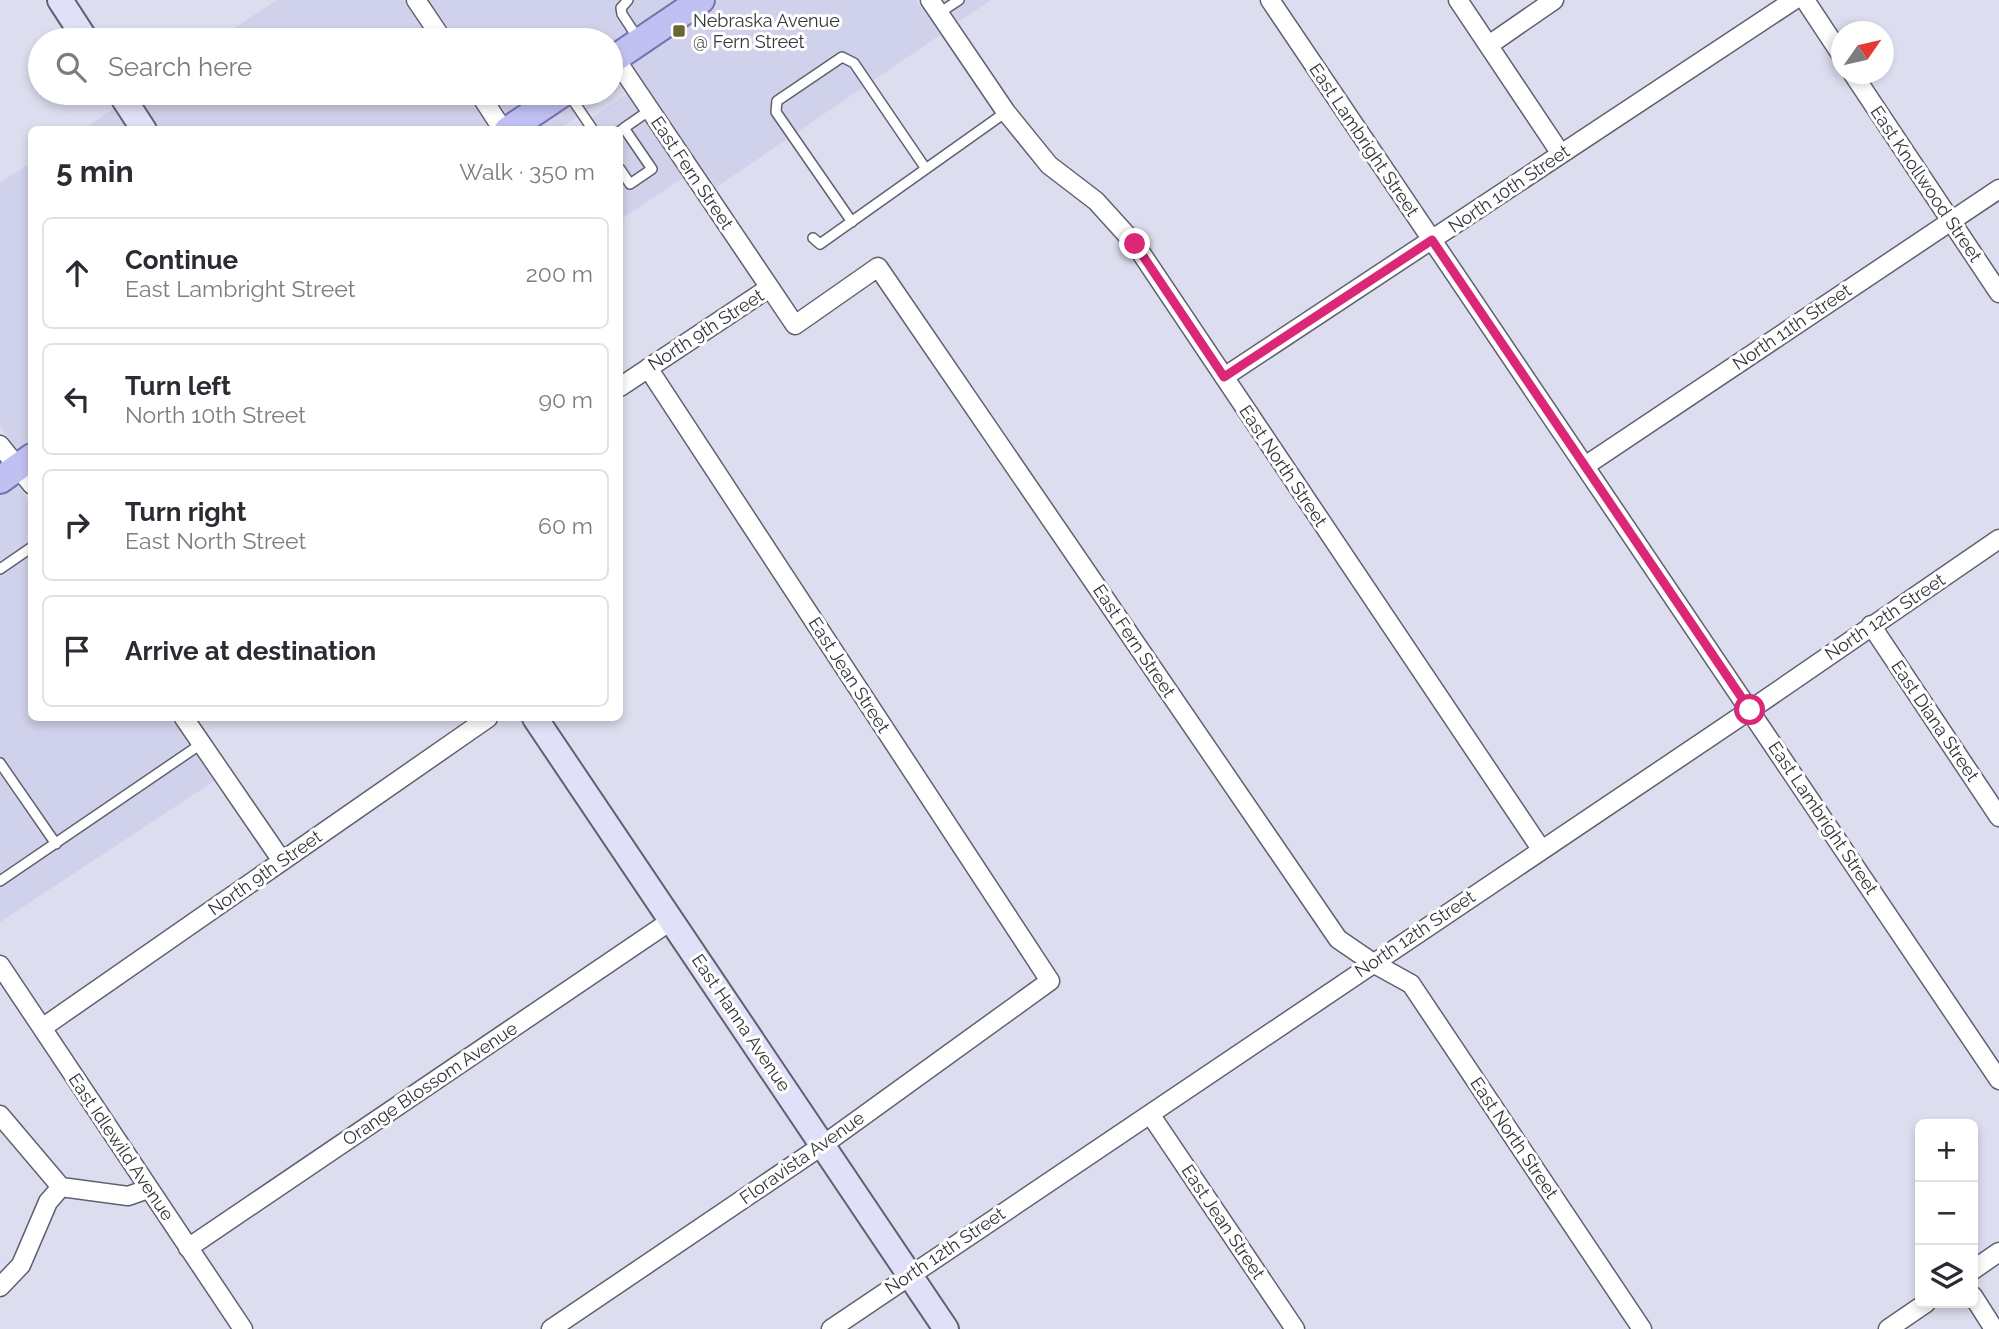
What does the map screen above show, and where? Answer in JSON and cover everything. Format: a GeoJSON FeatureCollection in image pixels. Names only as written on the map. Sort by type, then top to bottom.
{"type":"FeatureCollection","features":[{"type":"Feature","properties":{"kind":"main road"},"geometry":{"type":"LineString","coordinates":[[623,52],[701,0]]}},
{"type":"Feature","properties":{"kind":"main road"},"geometry":{"type":"LineString","coordinates":[[512,126],[546,105]]}},
{"type":"Feature","properties":{"kind":"street"},"geometry":{"type":"LineString","coordinates":[[60,0],[78,28]]}},
{"type":"Feature","properties":{"kind":"street"},"geometry":{"type":"LineString","coordinates":[[416,0],[435,28]]}},
{"type":"Feature","properties":{"kind":"street","name":"East Lambright Street"},"geometry":{"type":"LineString","coordinates":[[1270,0],[1999,1080]]}},
{"type":"Feature","properties":{"kind":"street"},"geometry":{"type":"LineString","coordinates":[[1458,0],[1562,154]]}},
{"type":"Feature","properties":{"kind":"street"},"geometry":{"type":"LineString","coordinates":[[1489,45],[1554,0]]}},
{"type":"Feature","properties":{"kind":"street","name":"North 10th Street"},"geometry":{"type":"LineString","coordinates":[[1224,377],[1794,0]]}},
{"type":"Feature","properties":{"kind":"street"},"geometry":{"type":"LineString","coordinates":[[1805,0],[1831,39]]}},
{"type":"Feature","properties":{"kind":"street","name":"East North Street"},"geometry":{"type":"LineString","coordinates":[[934,7],[1006,112],[1049,165],[1096,201],[1135,244],[1541,849]]}},
{"type":"Feature","properties":{"kind":"street","name":"East Fern Street"},"geometry":{"type":"LineString","coordinates":[[623,73],[769,288]]}},
{"type":"Feature","properties":{"kind":"street","name":"East Knollwood Street"},"geometry":{"type":"LineString","coordinates":[[1860,84],[1999,293]]}},
{"type":"Feature","properties":{"kind":"street"},"geometry":{"type":"LineString","coordinates":[[128,105],[141,126]]}},
{"type":"Feature","properties":{"kind":"street"},"geometry":{"type":"LineString","coordinates":[[488,105],[503,126]]}},
{"type":"Feature","properties":{"kind":"street","name":"North 11th Street"},"geometry":{"type":"LineString","coordinates":[[1586,466],[1999,189]]}},
{"type":"Feature","properties":{"kind":"street","name":"North 9th Street"},"geometry":{"type":"LineString","coordinates":[[623,385],[769,288],[795,326],[878,267],[906,308]]}},
{"type":"Feature","properties":{"kind":"street","name":"East Fern Street"},"geometry":{"type":"LineString","coordinates":[[906,308],[1338,939],[1373,963]]}},
{"type":"Feature","properties":{"kind":"street","name":"East Jean Street"},"geometry":{"type":"LineString","coordinates":[[648,368],[1050,981]]}},
{"type":"Feature","properties":{"kind":"street"},"geometry":{"type":"LineString","coordinates":[[0,445],[20,472]]}},
{"type":"Feature","properties":{"kind":"street","name":"North 12th Street"},"geometry":{"type":"LineString","coordinates":[[831,1329],[1750,710],[1999,539]]}},
{"type":"Feature","properties":{"kind":"street","name":"East Diana Street"},"geometry":{"type":"LineString","coordinates":[[1871,625],[1999,817]]}},
{"type":"Feature","properties":{"kind":"street"},"geometry":{"type":"LineString","coordinates":[[186,721],[282,861]]}},
{"type":"Feature","properties":{"kind":"street","name":"North 9th Street"},"geometry":{"type":"LineString","coordinates":[[42,1028],[484,721]]}},
{"type":"Feature","properties":{"kind":"street","name":"East Hanna Avenue"},"geometry":{"type":"LineString","coordinates":[[537,721],[946,1329]]}},
{"type":"Feature","properties":{"kind":"street","name":"Orange Blossom Avenue"},"geometry":{"type":"LineString","coordinates":[[188,1248],[672,920]]}},
{"type":"Feature","properties":{"kind":"street","name":"East North Street"},"geometry":{"type":"LineString","coordinates":[[1373,963],[1411,984],[1642,1329]]}},
{"type":"Feature","properties":{"kind":"street","name":"East Idlewild Avenue"},"geometry":{"type":"LineString","coordinates":[[0,965],[243,1329]]}},
{"type":"Feature","properties":{"kind":"street","name":"Floravista Avenue"},"geometry":{"type":"LineString","coordinates":[[551,1329],[823,1145],[1050,981]]}},
{"type":"Feature","properties":{"kind":"street","name":"East Jean Street"},"geometry":{"type":"LineString","coordinates":[[1150,1114],[1295,1329]]}},
{"type":"Feature","properties":{"kind":"street"},"geometry":{"type":"LineString","coordinates":[[0,1115],[61,1187],[128,1196],[148,1189]]}},
{"type":"Feature","properties":{"kind":"street"},"geometry":{"type":"LineString","coordinates":[[0,1287],[21,1265],[48,1202],[61,1187]]}},
{"type":"Feature","properties":{"kind":"street"},"geometry":{"type":"LineString","coordinates":[[1978,1267],[1999,1252]]}},
{"type":"Feature","properties":{"kind":"street"},"geometry":{"type":"LineString","coordinates":[[1978,1304],[1994,1329]]}},
{"type":"Feature","properties":{"kind":"street"},"geometry":{"type":"LineString","coordinates":[[1888,1329],[1919,1308]]}},
{"type":"Feature","properties":{"kind":"lane"},"geometry":{"type":"LineString","coordinates":[[628,0],[621,8],[622,14],[640,41]]}},
{"type":"Feature","properties":{"kind":"lane"},"geometry":{"type":"LineString","coordinates":[[934,7],[959,0]]}},
{"type":"Feature","properties":{"kind":"lane"},"geometry":{"type":"LineString","coordinates":[[852,222],[776,112],[777,101],[842,57],[854,63],[926,169]]}},
{"type":"Feature","properties":{"kind":"lane"},"geometry":{"type":"LineString","coordinates":[[574,105],[590,126]]}},
{"type":"Feature","properties":{"kind":"lane"},"geometry":{"type":"LineString","coordinates":[[623,129],[650,110]]}},
{"type":"Feature","properties":{"kind":"lane"},"geometry":{"type":"LineString","coordinates":[[813,238],[820,244],[1006,112]]}},
{"type":"Feature","properties":{"kind":"lane"},"geometry":{"type":"LineString","coordinates":[[623,131],[652,169],[630,184],[623,174]]}},
{"type":"Feature","properties":{"kind":"lane"},"geometry":{"type":"LineString","coordinates":[[0,569],[28,550]]}},
{"type":"Feature","properties":{"kind":"lane"},"geometry":{"type":"LineString","coordinates":[[0,881],[201,744]]}},
{"type":"Feature","properties":{"kind":"lane"},"geometry":{"type":"LineString","coordinates":[[0,763],[56,844]]}},
{"type":"Feature","properties":{"kind":"shaded area"},"geometry":{"type":"Polygon","coordinates":[[[277,0],[403,0],[422,28],[234,28],[277,0]]]}},
{"type":"Feature","properties":{"kind":"shaded area"},"geometry":{"type":"Polygon","coordinates":[[[429,0],[684,0],[623,41],[623,28],[449,28],[429,0]]]}},
{"type":"Feature","properties":{"kind":"shaded area"},"geometry":{"type":"Polygon","coordinates":[[[719,0],[916,0],[940,35],[715,188],[629,60],[719,0]]]}},
{"type":"Feature","properties":{"kind":"shaded area"},"geometry":{"type":"Polygon","coordinates":[[[943,0],[991,0],[958,22],[943,0]]]}},
{"type":"Feature","properties":{"kind":"shaded area"},"geometry":{"type":"Polygon","coordinates":[[[627,94],[683,178],[623,218],[623,126],[580,126],[611,105],[623,105],[623,97],[627,94]]]}},
{"type":"Feature","properties":{"kind":"shaded area"},"geometry":{"type":"Polygon","coordinates":[[[141,105],[473,105],[488,126],[155,126],[141,105]]]}},
{"type":"Feature","properties":{"kind":"shaded area"},"geometry":{"type":"Polygon","coordinates":[[[500,105],[527,105],[509,117],[500,105]]]}},
{"type":"Feature","properties":{"kind":"shaded area"},"geometry":{"type":"Polygon","coordinates":[[[563,105],[595,105],[564,126],[532,126],[563,105]]]}},
{"type":"Feature","properties":{"kind":"shaded area"},"geometry":{"type":"Polygon","coordinates":[[[116,107],[128,126],[88,126],[116,107]]]}},
{"type":"Feature","properties":{"kind":"shaded area"},"geometry":{"type":"Polygon","coordinates":[[[28,164],[28,448],[21,453],[0,427],[0,183],[28,164]]]}},
{"type":"Feature","properties":{"kind":"shaded area"},"geometry":{"type":"Polygon","coordinates":[[[15,481],[28,500],[28,721],[173,721],[214,781],[0,922],[0,492],[15,481]]]}},
{"type":"Feature","properties":{"kind":"place","name":"Nebraska Avenue @ Fern Street"},"geometry":{"type":"Point","coordinates":[679,31]}},
{"type":"Feature","properties":{"kind":"route"},"geometry":{"type":"LineString","coordinates":[[1135,244],[1224,377],[1432,240],[1750,710]]}}]}
